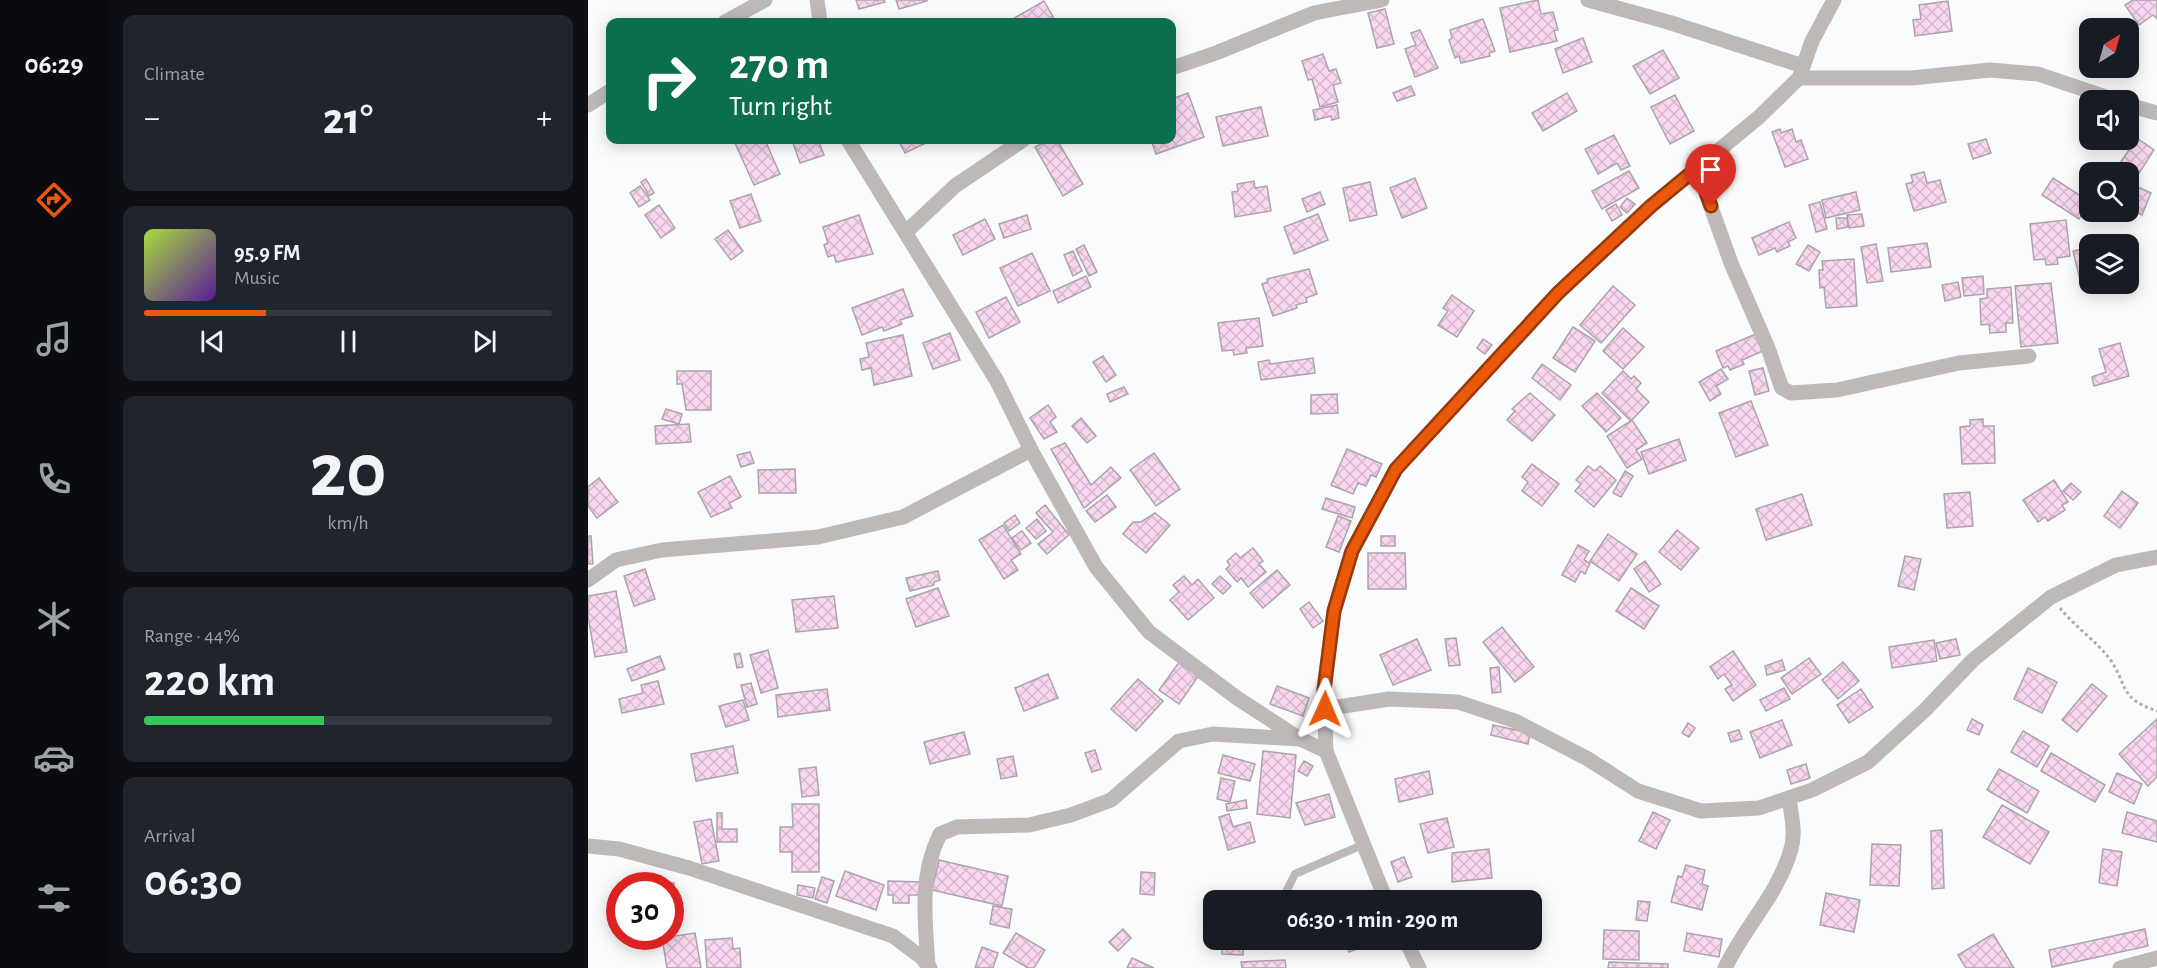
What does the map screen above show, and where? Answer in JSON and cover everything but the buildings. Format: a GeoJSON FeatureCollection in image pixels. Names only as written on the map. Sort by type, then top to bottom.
{"type":"FeatureCollection","features":[{"type":"Feature","properties":{"kind":"street"},"geometry":{"type":"LineString","coordinates":[[732,18],[765,0]]}},
{"type":"Feature","properties":{"kind":"street"},"geometry":{"type":"LineString","coordinates":[[816,0],[819,18]]}},
{"type":"Feature","properties":{"kind":"street"},"geometry":{"type":"LineString","coordinates":[[1176,67],[1314,13],[1382,0]]}},
{"type":"Feature","properties":{"kind":"street"},"geometry":{"type":"LineString","coordinates":[[1588,0],[1668,21],[1801,72],[1912,78],[1989,70],[2038,74],[2085,90]]}},
{"type":"Feature","properties":{"kind":"street"},"geometry":{"type":"LineString","coordinates":[[1382,890],[1326,751],[1324,690],[1334,611],[1352,551],[1396,469],[1558,293],[1651,206],[1759,117],[1801,72],[1812,41],[1834,0]]}},
{"type":"Feature","properties":{"kind":"street"},"geometry":{"type":"LineString","coordinates":[[588,105],[606,94]]}},
{"type":"Feature","properties":{"kind":"street"},"geometry":{"type":"LineString","coordinates":[[2139,108],[2157,113]]}},
{"type":"Feature","properties":{"kind":"street"},"geometry":{"type":"LineString","coordinates":[[851,144],[997,381],[1031,450],[1096,567],[1149,632],[1237,698],[1300,739],[1326,751]]}},
{"type":"Feature","properties":{"kind":"street"},"geometry":{"type":"LineString","coordinates":[[906,232],[955,186],[1017,144]]}},
{"type":"Feature","properties":{"kind":"street"},"geometry":{"type":"LineString","coordinates":[[1697,168],[1731,263],[1768,348],[1782,388],[1791,393],[1837,390],[1959,363],[2029,356]]}},
{"type":"Feature","properties":{"kind":"street"},"geometry":{"type":"LineString","coordinates":[[588,580],[616,560],[662,550],[818,537],[903,517],[1031,450]]}},
{"type":"Feature","properties":{"kind":"street"},"geometry":{"type":"LineString","coordinates":[[1325,709],[1389,699],[1458,702],[1515,721],[1588,759],[1638,791],[1701,811],[1759,808],[1812,790],[1868,762],[1925,710],[1973,660],[2051,597],[2116,565],[2157,557]]}},
{"type":"Feature","properties":{"kind":"street"},"geometry":{"type":"LineString","coordinates":[[929,967],[924,908],[926,870],[940,834],[957,827],[1029,825],[1071,815],[1111,800],[1179,741],[1213,734],[1300,739]]}},
{"type":"Feature","properties":{"kind":"street"},"geometry":{"type":"LineString","coordinates":[[1725,968],[1768,897],[1792,849],[1793,826],[1789,798]]}},
{"type":"Feature","properties":{"kind":"street"},"geometry":{"type":"LineString","coordinates":[[588,846],[619,849],[689,868],[893,936],[921,957],[929,967]]}},
{"type":"Feature","properties":{"kind":"street"},"geometry":{"type":"LineString","coordinates":[[1410,950],[1419,968]]}},
{"type":"Feature","properties":{"kind":"street"},"geometry":{"type":"LineString","coordinates":[[2121,968],[2157,958]]}},
{"type":"Feature","properties":{"kind":"lane"},"geometry":{"type":"LineString","coordinates":[[1287,890],[1295,874],[1362,845]]}},
{"type":"Feature","properties":{"kind":"path"},"geometry":{"type":"LineString","coordinates":[[2051,597],[2076,628],[2109,658],[2123,691],[2146,707],[2157,711]]}},
{"type":"Feature","properties":{"kind":"route"},"geometry":{"type":"LineString","coordinates":[[1325,709],[1324,690],[1334,611],[1352,551],[1396,469],[1558,293],[1651,206],[1697,168],[1711,206]]}}]}
